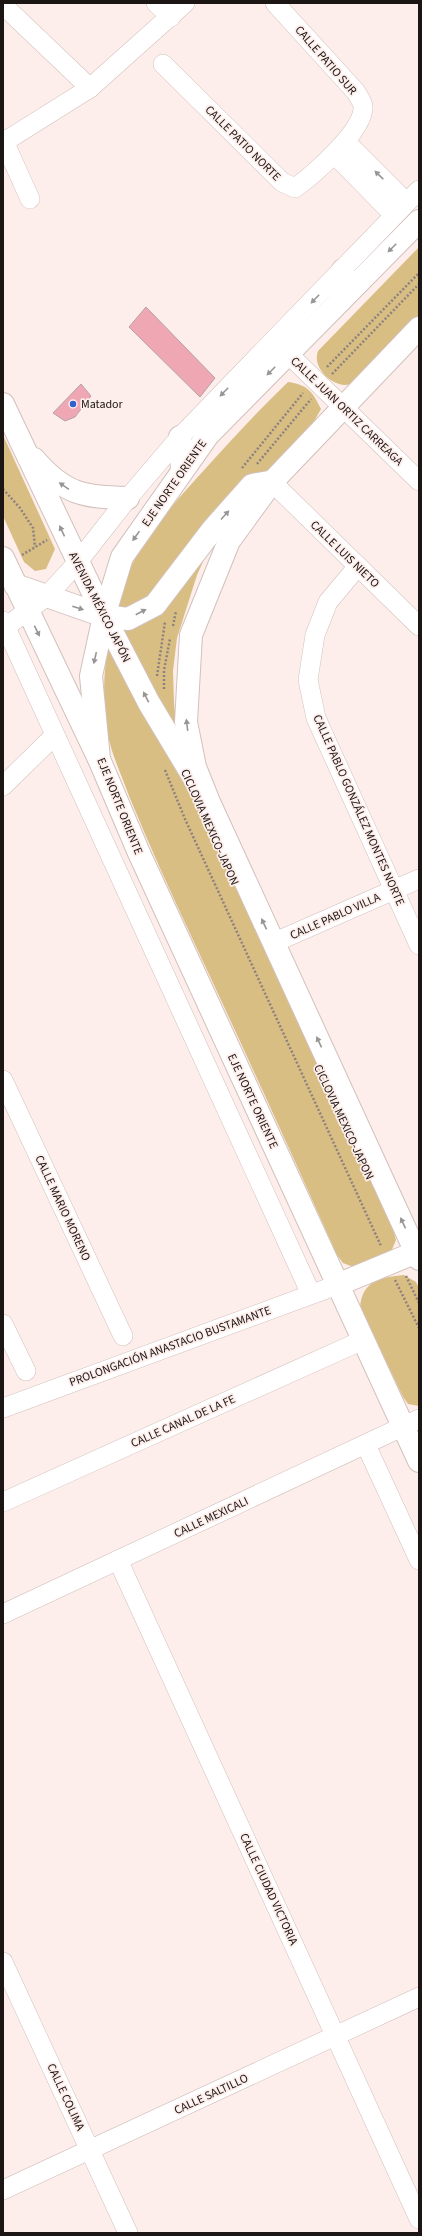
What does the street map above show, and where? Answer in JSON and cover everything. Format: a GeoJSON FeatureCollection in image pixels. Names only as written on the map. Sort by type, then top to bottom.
{"type":"FeatureCollection","features":[{"type":"Feature","properties":{"kind":"main road","name":"EJE NORTE ORIENTE"},"geometry":{"type":"LineString","coordinates":[[419,220],[340,301],[282,347],[208,435],[182,471],[122,556],[104,616],[91,676],[99,759],[138,853],[363,1340],[411,1423],[419,1461]]}},
{"type":"Feature","properties":{"kind":"main road"},"geometry":{"type":"LineString","coordinates":[[340,301],[343,270]]}},
{"type":"Feature","properties":{"kind":"main road"},"geometry":{"type":"LineString","coordinates":[[337,1284],[406,1260],[273,943],[209,802],[195,767],[186,722],[191,635],[229,541],[272,482],[419,329]]}},
{"type":"Feature","properties":{"kind":"main road","name":"AVENIDA MÉXICO JAPÓN"},"geometry":{"type":"LineString","coordinates":[[3,404],[77,563],[149,703],[209,802]]}},
{"type":"Feature","properties":{"kind":"main road"},"geometry":{"type":"LineString","coordinates":[[180,436],[182,471]]}},
{"type":"Feature","properties":{"kind":"main road"},"geometry":{"type":"LineString","coordinates":[[22,445],[45,473],[69,490],[91,497],[128,498]]}},
{"type":"Feature","properties":{"kind":"main road"},"geometry":{"type":"LineString","coordinates":[[15,585],[104,616],[128,619],[155,605],[213,529],[252,485],[272,482]]}},
{"type":"Feature","properties":{"kind":"main road"},"geometry":{"type":"LineString","coordinates":[[12,557],[15,585],[99,759]]}},
{"type":"Feature","properties":{"kind":"street"},"geometry":{"type":"LineString","coordinates":[[156,3],[171,17]]}},
{"type":"Feature","properties":{"kind":"street"},"geometry":{"type":"LineString","coordinates":[[30,200],[4,141],[90,88],[185,3]]}},
{"type":"Feature","properties":{"kind":"street","name":"CALLE PATIO SUR"},"geometry":{"type":"LineString","coordinates":[[275,3],[356,92],[363,105],[362,114],[340,148]]}},
{"type":"Feature","properties":{"kind":"street"},"geometry":{"type":"LineString","coordinates":[[3,5],[90,88]]}},
{"type":"Feature","properties":{"kind":"street","name":"CALLE PATIO NORTE"},"geometry":{"type":"LineString","coordinates":[[163,64],[282,182],[295,188],[340,148]]}},
{"type":"Feature","properties":{"kind":"street"},"geometry":{"type":"LineString","coordinates":[[311,1294],[4,626],[27,612],[46,597],[77,563],[128,498],[180,436],[282,347],[343,270],[407,202],[340,148]]}},
{"type":"Feature","properties":{"kind":"street","name":"CALLE JUAN ORTIZ CARREAGA"},"geometry":{"type":"LineString","coordinates":[[282,347],[419,481]]}},
{"type":"Feature","properties":{"kind":"street","name":"CALLE LUIS NIETO"},"geometry":{"type":"LineString","coordinates":[[272,482],[419,626]]}},
{"type":"Feature","properties":{"kind":"street","name":"CALLE PABLO GONZÁLEZ MONTES NORTE"},"geometry":{"type":"LineString","coordinates":[[358,566],[328,602],[314,635],[308,680],[316,718],[419,945]]}},
{"type":"Feature","properties":{"kind":"street"},"geometry":{"type":"LineString","coordinates":[[3,786],[54,736]]}},
{"type":"Feature","properties":{"kind":"street","name":"CALLE PABLO VILLA"},"geometry":{"type":"LineString","coordinates":[[273,943],[419,879]]}},
{"type":"Feature","properties":{"kind":"street","name":"CALLE MARIO MORENO"},"geometry":{"type":"LineString","coordinates":[[3,1080],[123,1336]]}},
{"type":"Feature","properties":{"kind":"street","name":"PROLONGACIÓN ANASTACIO BUSTAMANTE"},"geometry":{"type":"LineString","coordinates":[[3,1408],[337,1284]]}},
{"type":"Feature","properties":{"kind":"street"},"geometry":{"type":"LineString","coordinates":[[3,1324],[26,1371]]}},
{"type":"Feature","properties":{"kind":"street","name":"CALLE CANAL DE LA FE"},"geometry":{"type":"LineString","coordinates":[[3,1502],[363,1340]]}},
{"type":"Feature","properties":{"kind":"street","name":"CALLE MEXICALI"},"geometry":{"type":"LineString","coordinates":[[3,1614],[411,1423]]}},
{"type":"Feature","properties":{"kind":"street"},"geometry":{"type":"LineString","coordinates":[[366,1445],[419,1560]]}},
{"type":"Feature","properties":{"kind":"street","name":"CALLE CIUDAD VICTORIA"},"geometry":{"type":"LineString","coordinates":[[118,1560],[419,2218]]}},
{"type":"Feature","properties":{"kind":"street","name":"CALLE COLIMA"},"geometry":{"type":"LineString","coordinates":[[3,1962],[128,2233]]}},
{"type":"Feature","properties":{"kind":"street","name":"CALLE SALTILLO"},"geometry":{"type":"LineString","coordinates":[[3,2190],[419,1998]]}},
{"type":"Feature","properties":{"kind":"path"},"geometry":{"type":"LineString","coordinates":[[240,471],[253,453],[419,273]]}},
{"type":"Feature","properties":{"kind":"path"},"geometry":{"type":"LineString","coordinates":[[253,470],[318,383],[348,356],[419,284]]}},
{"type":"Feature","properties":{"kind":"path"},"geometry":{"type":"LineString","coordinates":[[3,489],[20,508],[33,528],[35,547]]}},
{"type":"Feature","properties":{"kind":"path"},"geometry":{"type":"LineString","coordinates":[[12,557],[47,540]]}},
{"type":"Feature","properties":{"kind":"path"},"geometry":{"type":"LineString","coordinates":[[165,693],[164,670],[176,608]]}},
{"type":"Feature","properties":{"kind":"path"},"geometry":{"type":"LineString","coordinates":[[156,679],[165,620]]}},
{"type":"Feature","properties":{"kind":"path"},"geometry":{"type":"LineString","coordinates":[[164,766],[185,819],[406,1260],[419,1303]]}},
{"type":"Feature","properties":{"kind":"path"},"geometry":{"type":"LineString","coordinates":[[406,1260],[416,1323],[419,1328]]}},
{"type":"Feature","properties":{"kind":"shaded area"},"geometry":{"type":"Polygon","coordinates":[[[419,247],[419,315],[354,383],[345,385],[339,384],[328,378],[323,373],[317,362],[318,351],[419,247]]]}},
{"type":"Feature","properties":{"kind":"shaded area"},"geometry":{"type":"Polygon","coordinates":[[[288,382],[295,383],[309,390],[321,409],[312,425],[213,540],[197,575],[177,638],[173,671],[174,704],[178,738],[189,786],[393,1229],[396,1240],[391,1252],[356,1268],[343,1263],[337,1255],[168,887],[117,766],[108,735],[105,716],[104,697],[106,656],[110,636],[125,580],[140,549],[171,507],[194,481],[236,435],[288,382]]]}},
{"type":"Feature","properties":{"kind":"shaded area"},"geometry":{"type":"Polygon","coordinates":[[[3,435],[55,549],[46,569],[35,571],[24,562],[3,516],[3,435]]]}},
{"type":"Feature","properties":{"kind":"shaded area"},"geometry":{"type":"Polygon","coordinates":[[[404,1275],[416,1282],[419,1288],[419,1406],[408,1404],[403,1397],[360,1307],[364,1291],[374,1282],[388,1277],[404,1275]]]}},
{"type":"Feature","properties":{"kind":"building"},"geometry":{"type":"Polygon","coordinates":[[[146,307],[215,378],[200,397],[129,327],[146,307]]]}},
{"type":"Feature","properties":{"kind":"building","name":"Matador"},"geometry":{"type":"Polygon","coordinates":[[[81,384],[91,396],[75,417],[65,421],[53,413],[81,384]]]}},
{"type":"Feature","properties":{"kind":"place","name":"Matador"},"geometry":{"type":"Point","coordinates":[73,404]}}]}
